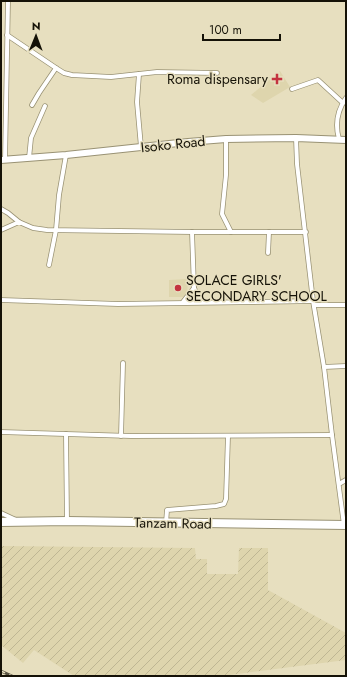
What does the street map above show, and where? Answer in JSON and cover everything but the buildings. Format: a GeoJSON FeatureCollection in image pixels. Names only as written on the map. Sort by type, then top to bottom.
{"type":"FeatureCollection","features":[{"type":"Feature","properties":{"kind":"highway","name":"Tanzam Road"},"geometry":{"type":"LineString","coordinates":[[1,522],[67,521],[345,525]]}},
{"type":"Feature","properties":{"kind":"street"},"geometry":{"type":"LineString","coordinates":[[3,160],[8,1]]}},
{"type":"Feature","properties":{"kind":"street"},"geometry":{"type":"LineString","coordinates":[[7,35],[64,73],[83,76],[111,77],[157,72],[217,73]]}},
{"type":"Feature","properties":{"kind":"street"},"geometry":{"type":"LineString","coordinates":[[32,105],[56,68]]}},
{"type":"Feature","properties":{"kind":"street"},"geometry":{"type":"LineString","coordinates":[[139,74],[138,108],[141,148]]}},
{"type":"Feature","properties":{"kind":"street"},"geometry":{"type":"LineString","coordinates":[[292,89],[318,80],[343,103]]}},
{"type":"Feature","properties":{"kind":"street"},"geometry":{"type":"LineString","coordinates":[[343,140],[336,126],[337,118],[346,98]]}},
{"type":"Feature","properties":{"kind":"street"},"geometry":{"type":"LineString","coordinates":[[29,158],[31,138],[46,106]]}},
{"type":"Feature","properties":{"kind":"street"},"geometry":{"type":"LineString","coordinates":[[296,138],[297,164],[314,303],[345,525]]}},
{"type":"Feature","properties":{"kind":"street","name":"Isoko Road"},"geometry":{"type":"LineString","coordinates":[[3,160],[141,148],[181,142],[226,139],[296,138],[343,140]]}},
{"type":"Feature","properties":{"kind":"street"},"geometry":{"type":"LineString","coordinates":[[226,139],[226,175],[222,214],[231,232]]}},
{"type":"Feature","properties":{"kind":"street"},"geometry":{"type":"LineString","coordinates":[[49,265],[56,230],[59,195],[66,155]]}},
{"type":"Feature","properties":{"kind":"street"},"geometry":{"type":"LineString","coordinates":[[1,209],[19,222],[38,229],[192,232],[306,232]]}},
{"type":"Feature","properties":{"kind":"street"},"geometry":{"type":"LineString","coordinates":[[1,230],[19,222]]}},
{"type":"Feature","properties":{"kind":"street"},"geometry":{"type":"LineString","coordinates":[[192,232],[194,288],[200,302]]}},
{"type":"Feature","properties":{"kind":"street"},"geometry":{"type":"LineString","coordinates":[[268,253],[269,232]]}},
{"type":"Feature","properties":{"kind":"street"},"geometry":{"type":"LineString","coordinates":[[183,302],[194,288]]}},
{"type":"Feature","properties":{"kind":"street"},"geometry":{"type":"LineString","coordinates":[[1,300],[118,304],[200,302],[314,303],[346,305]]}},
{"type":"Feature","properties":{"kind":"street"},"geometry":{"type":"LineString","coordinates":[[121,436],[123,363]]}},
{"type":"Feature","properties":{"kind":"street"},"geometry":{"type":"LineString","coordinates":[[324,367],[346,366]]}},
{"type":"Feature","properties":{"kind":"street"},"geometry":{"type":"LineString","coordinates":[[1,432],[121,436],[332,435]]}},
{"type":"Feature","properties":{"kind":"street"},"geometry":{"type":"LineString","coordinates":[[66,434],[67,521]]}},
{"type":"Feature","properties":{"kind":"street"},"geometry":{"type":"LineString","coordinates":[[166,523],[168,510],[224,504],[226,499],[228,436]]}},
{"type":"Feature","properties":{"kind":"street"},"geometry":{"type":"LineString","coordinates":[[339,484],[346,480]]}},
{"type":"Feature","properties":{"kind":"street"},"geometry":{"type":"LineString","coordinates":[[342,506],[346,502]]}},
{"type":"Feature","properties":{"kind":"street"},"geometry":{"type":"LineString","coordinates":[[1,513],[20,521]]}},
{"type":"Feature","properties":{"kind":"shaded area","name":"Roma dispensary"},"geometry":{"type":"Polygon","coordinates":[[[280,71],[290,87],[263,103],[251,95],[280,71]]]}},
{"type":"Feature","properties":{"kind":"shaded area","name":"SOLACE GIRLS' SECONDARY SCHOOL"},"geometry":{"type":"Polygon","coordinates":[[[188,279],[187,297],[169,297],[169,280],[188,279]]]}},
{"type":"Feature","properties":{"kind":"shaded area"},"geometry":{"type":"Polygon","coordinates":[[[1,546],[195,548],[196,559],[207,559],[207,574],[238,574],[239,548],[268,548],[268,590],[346,633],[346,660],[222,676],[74,676],[34,650],[23,663],[1,645],[1,546]]]}},
{"type":"Feature","properties":{"kind":"railway"},"geometry":{"type":"LineString","coordinates":[[1,671],[12,676]]}},
{"type":"Feature","properties":{"kind":"place","name":"Roma dispensary"},"geometry":{"type":"Point","coordinates":[277,79]}},
{"type":"Feature","properties":{"kind":"place","name":"SOLACE GIRLS' SECONDARY SCHOOL"},"geometry":{"type":"Point","coordinates":[178,288]}}]}
